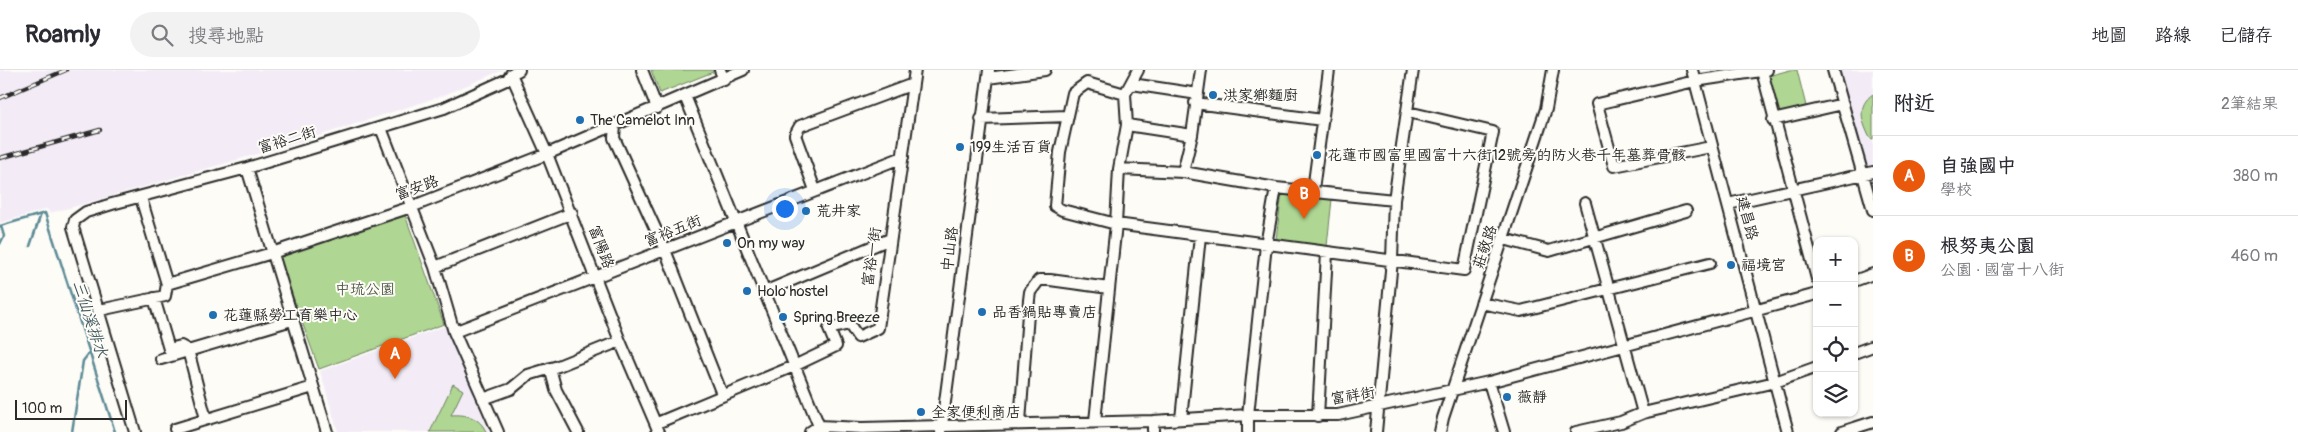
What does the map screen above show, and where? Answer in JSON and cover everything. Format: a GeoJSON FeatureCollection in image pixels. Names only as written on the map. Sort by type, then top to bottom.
{"type":"FeatureCollection","features":[{"type":"Feature","properties":{"kind":"street"},"geometry":{"type":"LineString","coordinates":[[642,70],[657,108]]}},
{"type":"Feature","properties":{"kind":"street","name":"富安路"},"geometry":{"type":"LineString","coordinates":[[167,284],[272,253],[411,207],[547,154],[657,108],[685,96],[722,75],[743,70]]}},
{"type":"Feature","properties":{"kind":"street","name":"富裕一街"},"geometry":{"type":"LineString","coordinates":[[658,427],[722,394],[794,366],[836,346],[829,330],[849,324],[858,337],[878,328],[915,70]]}},
{"type":"Feature","properties":{"kind":"street"},"geometry":{"type":"LineString","coordinates":[[988,74],[1045,70]]}},
{"type":"Feature","properties":{"kind":"street"},"geometry":{"type":"LineString","coordinates":[[1095,421],[1116,224],[1119,169],[1127,125],[1124,94],[1132,84],[1138,70]]}},
{"type":"Feature","properties":{"kind":"street"},"geometry":{"type":"LineString","coordinates":[[1183,172],[1192,135],[1201,70]]}},
{"type":"Feature","properties":{"kind":"street"},"geometry":{"type":"LineString","coordinates":[[1313,190],[1329,70]]}},
{"type":"Feature","properties":{"kind":"street"},"geometry":{"type":"LineString","coordinates":[[1376,432],[1392,260],[1394,200],[1413,70]]}},
{"type":"Feature","properties":{"kind":"street","name":"莊敬路"},"geometry":{"type":"LineString","coordinates":[[1440,432],[1546,108],[1553,70]]}},
{"type":"Feature","properties":{"kind":"street","name":"建昌路"},"geometry":{"type":"LineString","coordinates":[[1692,70],[1788,432]]}},
{"type":"Feature","properties":{"kind":"street"},"geometry":{"type":"LineString","coordinates":[[1833,70],[1868,173],[1873,210]]}},
{"type":"Feature","properties":{"kind":"street"},"geometry":{"type":"LineString","coordinates":[[1711,147],[1614,166],[1597,104],[1695,82],[1764,71],[1773,120],[1813,265]]}},
{"type":"Feature","properties":{"kind":"street","name":"富裕二街"},"geometry":{"type":"LineString","coordinates":[[100,310],[73,227],[75,220],[86,212],[247,168],[444,108],[508,79],[515,72]]}},
{"type":"Feature","properties":{"kind":"street","name":"富陽路"},"geometry":{"type":"LineString","coordinates":[[515,72],[572,213],[620,341],[658,427]]}},
{"type":"Feature","properties":{"kind":"street","name":"中山路"},"geometry":{"type":"LineString","coordinates":[[942,428],[988,74]]}},
{"type":"Feature","properties":{"kind":"street"},"geometry":{"type":"LineString","coordinates":[[1124,94],[1087,83],[1073,93],[1060,152],[1055,206],[1116,224],[1327,254],[1392,260],[1464,270],[1493,132],[1408,112]]}},
{"type":"Feature","properties":{"kind":"street"},"geometry":{"type":"LineString","coordinates":[[815,190],[795,135],[800,126],[913,84]]}},
{"type":"Feature","properties":{"kind":"street"},"geometry":{"type":"LineString","coordinates":[[1132,84],[1196,99],[1322,120]]}},
{"type":"Feature","properties":{"kind":"street"},"geometry":{"type":"LineString","coordinates":[[685,96],[737,220],[817,430]]}},
{"type":"Feature","properties":{"kind":"street"},"geometry":{"type":"LineString","coordinates":[[1773,120],[1843,104]]}},
{"type":"Feature","properties":{"kind":"street"},"geometry":{"type":"LineString","coordinates":[[982,119],[1068,116]]}},
{"type":"Feature","properties":{"kind":"street"},"geometry":{"type":"LineString","coordinates":[[615,125],[614,138],[665,250],[722,394]]}},
{"type":"Feature","properties":{"kind":"street"},"geometry":{"type":"LineString","coordinates":[[1127,125],[1192,135]]}},
{"type":"Feature","properties":{"kind":"street"},"geometry":{"type":"LineString","coordinates":[[381,128],[435,267],[454,332],[498,432]]}},
{"type":"Feature","properties":{"kind":"street","name":"富裕五街"},"geometry":{"type":"LineString","coordinates":[[454,332],[597,278],[737,220],[781,206],[815,190],[903,157]]}},
{"type":"Feature","properties":{"kind":"street"},"geometry":{"type":"LineString","coordinates":[[247,168],[327,432]]}},
{"type":"Feature","properties":{"kind":"street"},"geometry":{"type":"LineString","coordinates":[[1119,169],[1183,172],[1276,188],[1313,190],[1394,200]]}},
{"type":"Feature","properties":{"kind":"street"},"geometry":{"type":"LineString","coordinates":[[1728,204],[1868,173]]}},
{"type":"Feature","properties":{"kind":"street"},"geometry":{"type":"LineString","coordinates":[[1248,432],[1248,415],[1266,245],[1276,188]]}},
{"type":"Feature","properties":{"kind":"street"},"geometry":{"type":"LineString","coordinates":[[135,432],[100,310],[165,296],[167,284],[141,198]]}},
{"type":"Feature","properties":{"kind":"street"},"geometry":{"type":"LineString","coordinates":[[1585,203],[1643,413]]}},
{"type":"Feature","properties":{"kind":"street"},"geometry":{"type":"LineString","coordinates":[[1504,239],[1549,250],[1686,211]]}},
{"type":"Feature","properties":{"kind":"street"},"geometry":{"type":"LineString","coordinates":[[435,267],[572,213]]}},
{"type":"Feature","properties":{"kind":"street"},"geometry":{"type":"LineString","coordinates":[[1181,418],[1200,236]]}},
{"type":"Feature","properties":{"kind":"street"},"geometry":{"type":"LineString","coordinates":[[764,292],[890,239]]}},
{"type":"Feature","properties":{"kind":"street"},"geometry":{"type":"LineString","coordinates":[[1318,416],[1327,254]]}},
{"type":"Feature","properties":{"kind":"street"},"geometry":{"type":"LineString","coordinates":[[1481,303],[1521,311],[1710,264]]}},
{"type":"Feature","properties":{"kind":"street"},"geometry":{"type":"LineString","coordinates":[[1858,280],[1873,274]]}},
{"type":"Feature","properties":{"kind":"street"},"geometry":{"type":"LineString","coordinates":[[1020,422],[1029,300],[1034,285],[1039,280],[1050,280],[1109,288]]}},
{"type":"Feature","properties":{"kind":"street","name":"富祥街"},"geometry":{"type":"LineString","coordinates":[[817,430],[942,428],[1020,422],[1153,421],[1248,415],[1338,416],[1489,382],[1813,295]]}},
{"type":"Feature","properties":{"kind":"street"},"geometry":{"type":"LineString","coordinates":[[154,298],[169,349],[181,346],[188,350],[206,419]]}},
{"type":"Feature","properties":{"kind":"street"},"geometry":{"type":"LineString","coordinates":[[160,359],[292,320]]}},
{"type":"Feature","properties":{"kind":"street"},"geometry":{"type":"LineString","coordinates":[[483,399],[511,389],[528,375],[620,341]]}},
{"type":"Feature","properties":{"kind":"street"},"geometry":{"type":"LineString","coordinates":[[1858,352],[1873,346]]}},
{"type":"Feature","properties":{"kind":"street"},"geometry":{"type":"LineString","coordinates":[[550,368],[556,390],[578,432]]}},
{"type":"Feature","properties":{"kind":"street"},"geometry":{"type":"LineString","coordinates":[[1576,432],[1622,427],[1643,413],[1775,382],[1813,368]]}},
{"type":"Feature","properties":{"kind":"street"},"geometry":{"type":"LineString","coordinates":[[1489,382],[1504,432]]}},
{"type":"Feature","properties":{"kind":"street"},"geometry":{"type":"LineString","coordinates":[[175,429],[313,387]]}},
{"type":"Feature","properties":{"kind":"street"},"geometry":{"type":"LineString","coordinates":[[1152,432],[1153,421]]}},
{"type":"Feature","properties":{"kind":"street"},"geometry":{"type":"LineString","coordinates":[[1842,432],[1873,422]]}},
{"type":"Feature","properties":{"kind":"shaded area"},"geometry":{"type":"Polygon","coordinates":[[[0,70],[503,70],[442,96],[306,140],[73,207],[50,213],[47,209],[0,223],[0,70]]]}},
{"type":"Feature","properties":{"kind":"shaded area"},"geometry":{"type":"Polygon","coordinates":[[[1839,70],[1873,70],[1873,166],[1868,167],[1839,70]]]}},
{"type":"Feature","properties":{"kind":"shaded area"},"geometry":{"type":"Polygon","coordinates":[[[445,326],[448,328],[489,432],[338,432],[320,371],[445,326]]]}},
{"type":"Feature","properties":{"kind":"green space"},"geometry":{"type":"Polygon","coordinates":[[[651,70],[712,70],[713,72],[660,93],[651,70]]]}},
{"type":"Feature","properties":{"kind":"green space"},"geometry":{"type":"Polygon","coordinates":[[[1797,70],[1806,106],[1778,113],[1768,76],[1797,70]]]}},
{"type":"Feature","properties":{"kind":"green space"},"geometry":{"type":"Polygon","coordinates":[[[1873,94],[1873,139],[1870,138],[1867,132],[1862,109],[1873,94]]]}},
{"type":"Feature","properties":{"kind":"green space"},"geometry":{"type":"Polygon","coordinates":[[[1282,193],[1332,199],[1327,246],[1276,239],[1282,193]]]}},
{"type":"Feature","properties":{"kind":"green space","name":"中琉公園"},"geometry":{"type":"Polygon","coordinates":[[[404,212],[444,324],[319,369],[279,258],[404,212]]]}},
{"type":"Feature","properties":{"kind":"green space"},"geometry":{"type":"Polygon","coordinates":[[[453,384],[463,390],[451,415],[462,415],[472,418],[480,423],[486,432],[430,432],[453,384]]]}},
{"type":"Feature","properties":{"kind":"waterway","name":"三仙溪排水"},"geometry":{"type":"LineString","coordinates":[[0,226],[45,213],[115,432]]}},
{"type":"Feature","properties":{"kind":"waterway"},"geometry":{"type":"LineString","coordinates":[[30,246],[41,214]]}},
{"type":"Feature","properties":{"kind":"waterway"},"geometry":{"type":"LineString","coordinates":[[0,244],[4,236],[1,226]]}},
{"type":"Feature","properties":{"kind":"waterway"},"geometry":{"type":"LineString","coordinates":[[72,432],[83,361],[90,352]]}},
{"type":"Feature","properties":{"kind":"railway"},"geometry":{"type":"LineString","coordinates":[[0,98],[66,70]]}},
{"type":"Feature","properties":{"kind":"railway"},"geometry":{"type":"LineString","coordinates":[[0,158],[100,130]]}},
{"type":"Feature","properties":{"kind":"place","name":"洪家鄉麵廚"},"geometry":{"type":"Point","coordinates":[1213,95]}},
{"type":"Feature","properties":{"kind":"place","name":"The Camelot Inn"},"geometry":{"type":"Point","coordinates":[580,120]}},
{"type":"Feature","properties":{"kind":"place","name":"199生活百貨"},"geometry":{"type":"Point","coordinates":[960,147]}},
{"type":"Feature","properties":{"kind":"place","name":"花蓮市國富里國富十六街12號旁的防火巷千年墓葬骨骸"},"geometry":{"type":"Point","coordinates":[1317,155]}},
{"type":"Feature","properties":{"kind":"place","name":"荒井家"},"geometry":{"type":"Point","coordinates":[806,211]}},
{"type":"Feature","properties":{"kind":"place","name":"根努夷公園"},"geometry":{"type":"Point","coordinates":[1304,219]}},
{"type":"Feature","properties":{"kind":"place","name":"On my way"},"geometry":{"type":"Point","coordinates":[727,243]}},
{"type":"Feature","properties":{"kind":"place","name":"福境宮"},"geometry":{"type":"Point","coordinates":[1731,265]}},
{"type":"Feature","properties":{"kind":"place","name":"Holo hostel"},"geometry":{"type":"Point","coordinates":[747,291]}},
{"type":"Feature","properties":{"kind":"place","name":"品香鍋貼專賣店"},"geometry":{"type":"Point","coordinates":[982,312]}},
{"type":"Feature","properties":{"kind":"place","name":"花蓮縣勞工育樂中心"},"geometry":{"type":"Point","coordinates":[213,315]}},
{"type":"Feature","properties":{"kind":"place","name":"Spring Breeze"},"geometry":{"type":"Point","coordinates":[783,317]}},
{"type":"Feature","properties":{"kind":"place","name":"自強國中"},"geometry":{"type":"Point","coordinates":[395,379]}},
{"type":"Feature","properties":{"kind":"place","name":"薇靜"},"geometry":{"type":"Point","coordinates":[1507,397]}},
{"type":"Feature","properties":{"kind":"place","name":"全家便利商店"},"geometry":{"type":"Point","coordinates":[921,412]}}]}
